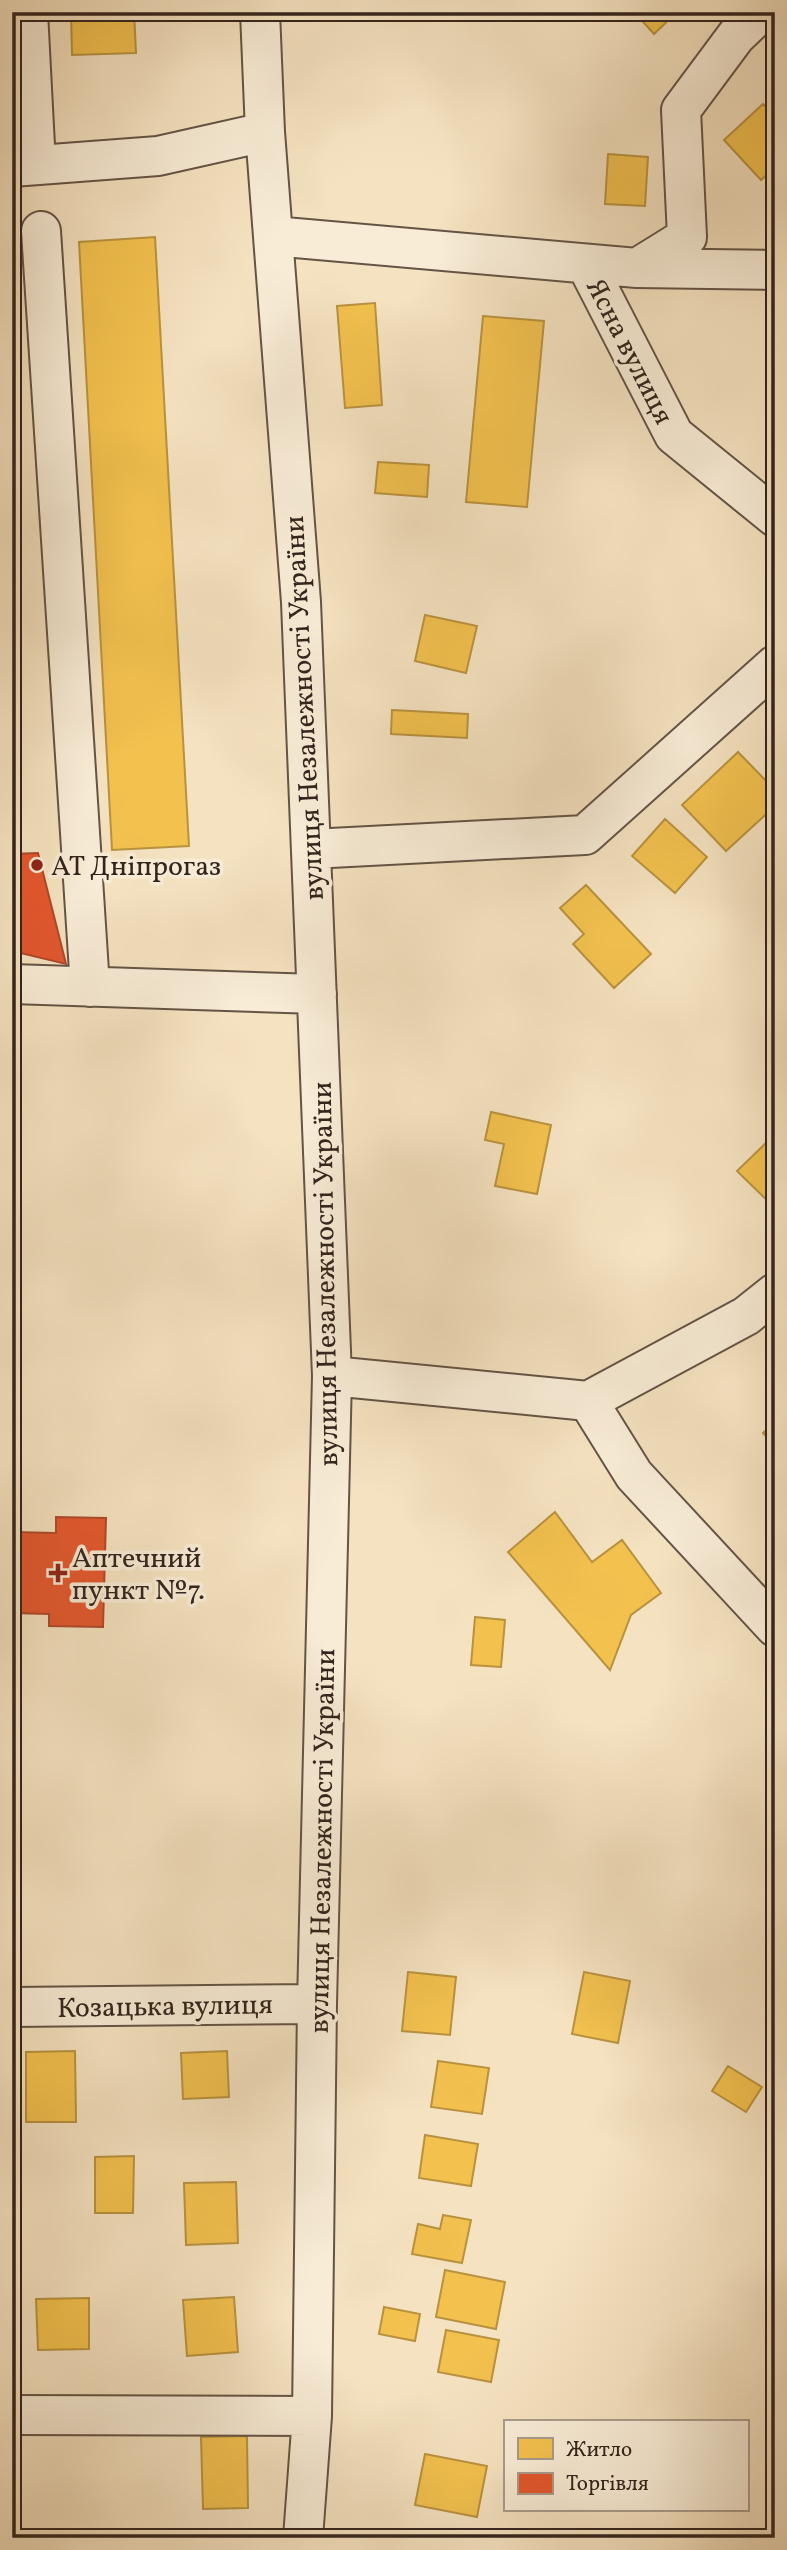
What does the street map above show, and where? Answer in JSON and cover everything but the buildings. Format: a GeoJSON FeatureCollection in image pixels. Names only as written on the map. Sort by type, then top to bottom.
{"type":"FeatureCollection","features":[{"type":"Feature","properties":{"kind":"street"},"geometry":{"type":"LineString","coordinates":[[28,12],[24,166],[158,156],[265,132]]}},
{"type":"Feature","properties":{"kind":"street","name":"вулиця Незалежності України"},"geometry":{"type":"LineString","coordinates":[[260,12],[265,132],[301,602],[332,1376],[317,2004],[312,2535]]}},
{"type":"Feature","properties":{"kind":"street"},"geometry":{"type":"LineString","coordinates":[[637,268],[687,237],[681,110],[737,36],[761,12]]}},
{"type":"Feature","properties":{"kind":"street"},"geometry":{"type":"LineString","coordinates":[[41,231],[90,987]]}},
{"type":"Feature","properties":{"kind":"street"},"geometry":{"type":"LineString","coordinates":[[273,236],[637,268],[775,270]]}},
{"type":"Feature","properties":{"kind":"street","name":"Ясна вулиця"},"geometry":{"type":"LineString","coordinates":[[586,264],[674,435],[775,517]]}},
{"type":"Feature","properties":{"kind":"street"},"geometry":{"type":"LineString","coordinates":[[311,849],[585,835],[775,665]]}},
{"type":"Feature","properties":{"kind":"street"},"geometry":{"type":"LineString","coordinates":[[12,984],[317,994]]}},
{"type":"Feature","properties":{"kind":"street"},"geometry":{"type":"LineString","coordinates":[[332,1376],[588,1401],[746,1316],[775,1293]]}},
{"type":"Feature","properties":{"kind":"street"},"geometry":{"type":"LineString","coordinates":[[588,1401],[634,1475],[775,1628]]}},
{"type":"Feature","properties":{"kind":"street","name":"Козацька вулиця"},"geometry":{"type":"LineString","coordinates":[[12,2007],[317,2004]]}},
{"type":"Feature","properties":{"kind":"street"},"geometry":{"type":"LineString","coordinates":[[12,2415],[312,2416]]}},
{"type":"Feature","properties":{"kind":"place","name":"АТ Дніпрогаз"},"geometry":{"type":"Point","coordinates":[37,865]}},
{"type":"Feature","properties":{"kind":"place","name":"Аптечний пункт №7."},"geometry":{"type":"Point","coordinates":[58,1573]}}]}
